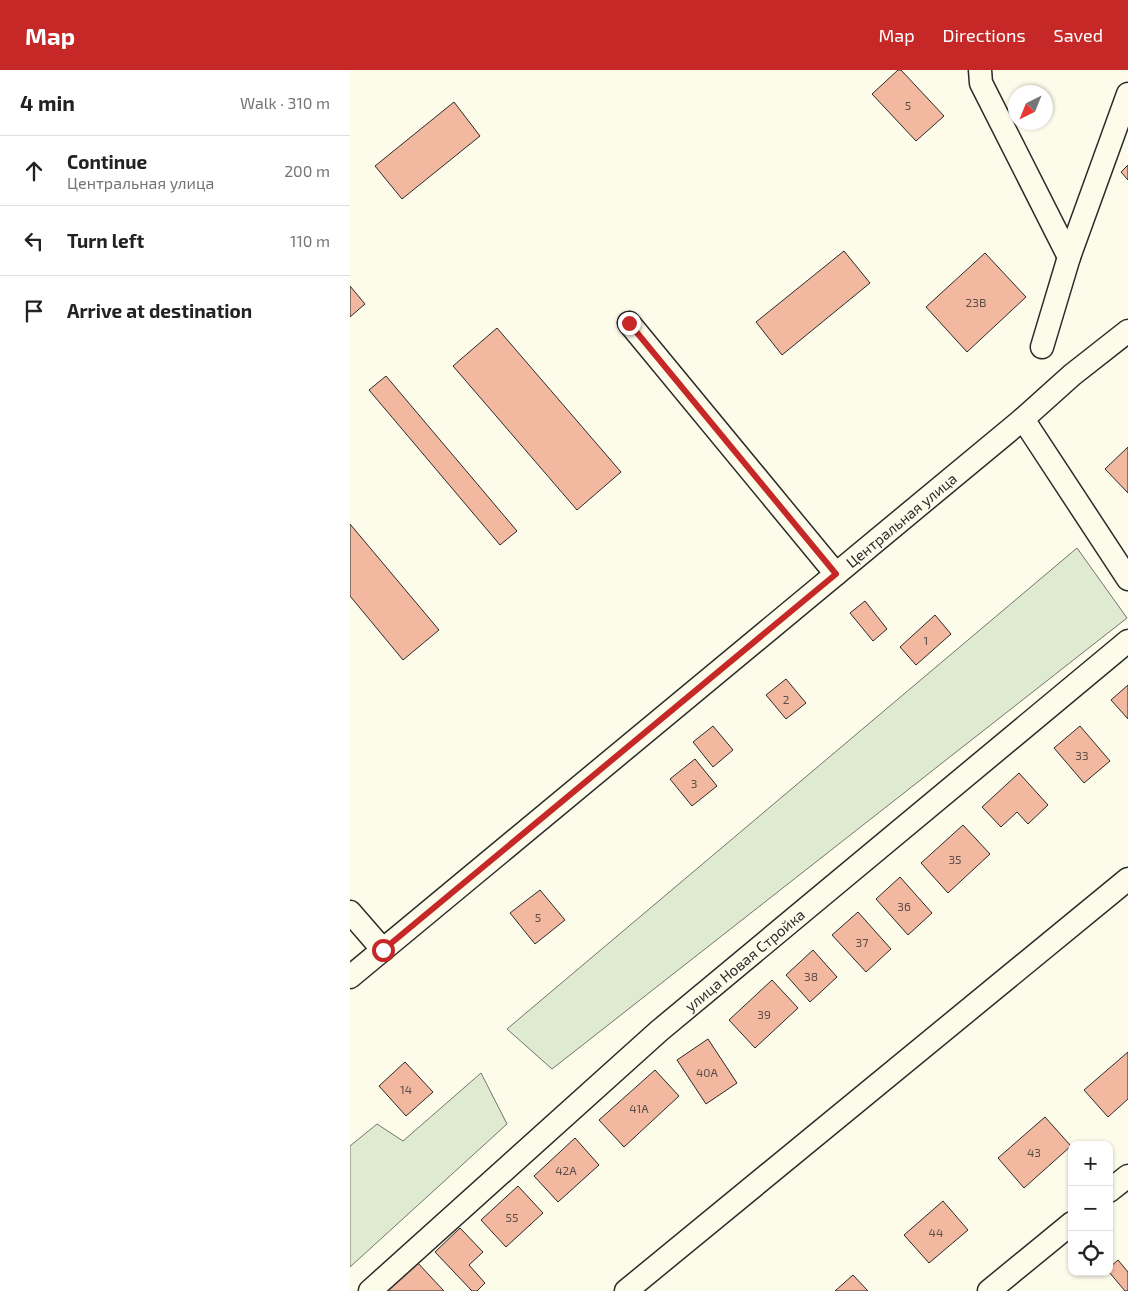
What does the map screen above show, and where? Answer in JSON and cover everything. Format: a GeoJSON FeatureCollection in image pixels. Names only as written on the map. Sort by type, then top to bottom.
{"type":"FeatureCollection","features":[{"type":"Feature","properties":{"kind":"street"},"geometry":{"type":"LineString","coordinates":[[980,70],[981,83],[1069,257]]}},
{"type":"Feature","properties":{"kind":"street"},"geometry":{"type":"LineString","coordinates":[[1042,347],[1069,257],[1128,94]]}},
{"type":"Feature","properties":{"kind":"street"},"geometry":{"type":"LineString","coordinates":[[629,323],[836,574]]}},
{"type":"Feature","properties":{"kind":"street","name":"Центральная улица"},"geometry":{"type":"LineString","coordinates":[[350,977],[1023,419],[1072,375],[1128,331]]}},
{"type":"Feature","properties":{"kind":"street"},"geometry":{"type":"LineString","coordinates":[[1023,419],[1128,579]]}},
{"type":"Feature","properties":{"kind":"street","name":"улица Новая Стройка"},"geometry":{"type":"LineString","coordinates":[[370,1291],[659,1030],[1128,641]]}},
{"type":"Feature","properties":{"kind":"street"},"geometry":{"type":"LineString","coordinates":[[626,1291],[1128,879]]}},
{"type":"Feature","properties":{"kind":"street"},"geometry":{"type":"LineString","coordinates":[[350,912],[383,950]]}},
{"type":"Feature","properties":{"kind":"street"},"geometry":{"type":"LineString","coordinates":[[1113,1188],[1128,1176]]}},
{"type":"Feature","properties":{"kind":"street"},"geometry":{"type":"LineString","coordinates":[[989,1291],[1068,1225]]}},
{"type":"Feature","properties":{"kind":"green space"},"geometry":{"type":"Polygon","coordinates":[[[1077,548],[1127,618],[552,1069],[507,1029],[1077,548]]]}},
{"type":"Feature","properties":{"kind":"green space"},"geometry":{"type":"Polygon","coordinates":[[[481,1073],[507,1124],[350,1267],[350,1146],[377,1124],[403,1141],[481,1073]]]}},
{"type":"Feature","properties":{"kind":"building"},"geometry":{"type":"Polygon","coordinates":[[[898,70],[901,70],[944,116],[916,141],[872,94],[898,70]]]}},
{"type":"Feature","properties":{"kind":"building"},"geometry":{"type":"Polygon","coordinates":[[[454,102],[480,136],[402,199],[375,166],[454,102]]]}},
{"type":"Feature","properties":{"kind":"building"},"geometry":{"type":"Polygon","coordinates":[[[1128,165],[1128,180],[1121,172],[1128,165]]]}},
{"type":"Feature","properties":{"kind":"building"},"geometry":{"type":"Polygon","coordinates":[[[844,251],[870,283],[782,355],[756,322],[844,251]]]}},
{"type":"Feature","properties":{"kind":"building"},"geometry":{"type":"Polygon","coordinates":[[[985,253],[1026,297],[967,352],[926,307],[985,253]]]}},
{"type":"Feature","properties":{"kind":"building"},"geometry":{"type":"Polygon","coordinates":[[[350,286],[365,304],[350,317],[350,286]]]}},
{"type":"Feature","properties":{"kind":"building"},"geometry":{"type":"Polygon","coordinates":[[[497,328],[621,472],[577,510],[453,366],[497,328]]]}},
{"type":"Feature","properties":{"kind":"building"},"geometry":{"type":"Polygon","coordinates":[[[386,376],[517,531],[500,545],[369,390],[386,376]]]}},
{"type":"Feature","properties":{"kind":"building"},"geometry":{"type":"Polygon","coordinates":[[[1128,447],[1128,493],[1105,469],[1128,447]]]}},
{"type":"Feature","properties":{"kind":"building"},"geometry":{"type":"Polygon","coordinates":[[[350,524],[439,630],[403,660],[350,596],[350,524]]]}},
{"type":"Feature","properties":{"kind":"building"},"geometry":{"type":"Polygon","coordinates":[[[865,601],[887,629],[873,641],[850,613],[865,601]]]}},
{"type":"Feature","properties":{"kind":"building"},"geometry":{"type":"Polygon","coordinates":[[[935,615],[951,634],[916,665],[900,647],[935,615]]]}},
{"type":"Feature","properties":{"kind":"building"},"geometry":{"type":"Polygon","coordinates":[[[786,679],[806,703],[786,719],[766,695],[786,679]]]}},
{"type":"Feature","properties":{"kind":"building"},"geometry":{"type":"Polygon","coordinates":[[[1128,685],[1128,719],[1111,700],[1128,685]]]}},
{"type":"Feature","properties":{"kind":"building"},"geometry":{"type":"Polygon","coordinates":[[[713,726],[733,750],[713,767],[693,742],[713,726]]]}},
{"type":"Feature","properties":{"kind":"building"},"geometry":{"type":"Polygon","coordinates":[[[1080,726],[1110,761],[1084,783],[1054,748],[1080,726]]]}},
{"type":"Feature","properties":{"kind":"building"},"geometry":{"type":"Polygon","coordinates":[[[695,759],[717,786],[692,806],[670,779],[695,759]]]}},
{"type":"Feature","properties":{"kind":"building"},"geometry":{"type":"Polygon","coordinates":[[[1019,773],[1048,805],[1028,824],[1017,812],[1001,827],[982,807],[1019,773]]]}},
{"type":"Feature","properties":{"kind":"building"},"geometry":{"type":"Polygon","coordinates":[[[963,825],[990,854],[948,893],[921,863],[963,825]]]}},
{"type":"Feature","properties":{"kind":"building"},"geometry":{"type":"Polygon","coordinates":[[[900,877],[932,913],[908,935],[876,899],[900,877]]]}},
{"type":"Feature","properties":{"kind":"building"},"geometry":{"type":"Polygon","coordinates":[[[540,890],[565,920],[535,944],[510,913],[540,890]]]}},
{"type":"Feature","properties":{"kind":"building"},"geometry":{"type":"Polygon","coordinates":[[[858,912],[891,949],[866,972],[832,935],[858,912]]]}},
{"type":"Feature","properties":{"kind":"building"},"geometry":{"type":"Polygon","coordinates":[[[813,950],[837,977],[810,1002],[786,975],[813,950]]]}},
{"type":"Feature","properties":{"kind":"building"},"geometry":{"type":"Polygon","coordinates":[[[772,980],[798,1008],[755,1048],[729,1020],[772,980]]]}},
{"type":"Feature","properties":{"kind":"building"},"geometry":{"type":"Polygon","coordinates":[[[708,1039],[737,1083],[706,1104],[677,1060],[708,1039]]]}},
{"type":"Feature","properties":{"kind":"building"},"geometry":{"type":"Polygon","coordinates":[[[1128,1052],[1128,1099],[1108,1117],[1084,1090],[1128,1052]]]}},
{"type":"Feature","properties":{"kind":"building"},"geometry":{"type":"Polygon","coordinates":[[[405,1062],[433,1092],[406,1116],[379,1086],[405,1062]]]}},
{"type":"Feature","properties":{"kind":"building"},"geometry":{"type":"Polygon","coordinates":[[[655,1070],[679,1096],[624,1147],[599,1120],[655,1070]]]}},
{"type":"Feature","properties":{"kind":"building"},"geometry":{"type":"Polygon","coordinates":[[[1045,1117],[1068,1143],[1068,1149],[1024,1188],[998,1158],[1045,1117]]]}},
{"type":"Feature","properties":{"kind":"building"},"geometry":{"type":"Polygon","coordinates":[[[575,1138],[599,1165],[558,1202],[534,1176],[575,1138]]]}},
{"type":"Feature","properties":{"kind":"building"},"geometry":{"type":"Polygon","coordinates":[[[518,1186],[543,1213],[506,1247],[481,1220],[518,1186]]]}},
{"type":"Feature","properties":{"kind":"building"},"geometry":{"type":"Polygon","coordinates":[[[943,1201],[968,1230],[929,1263],[904,1235],[943,1201]]]}},
{"type":"Feature","properties":{"kind":"building"},"geometry":{"type":"Polygon","coordinates":[[[460,1228],[483,1252],[469,1265],[485,1283],[477,1291],[472,1291],[435,1252],[460,1228]]]}},
{"type":"Feature","properties":{"kind":"building"},"geometry":{"type":"Polygon","coordinates":[[[1118,1260],[1128,1272],[1128,1291],[1125,1291],[1112,1276],[1113,1264],[1118,1260]]]}},
{"type":"Feature","properties":{"kind":"building"},"geometry":{"type":"Polygon","coordinates":[[[416,1261],[444,1291],[385,1291],[416,1261]]]}},
{"type":"Feature","properties":{"kind":"building"},"geometry":{"type":"Polygon","coordinates":[[[853,1275],[868,1291],[835,1291],[853,1275]]]}},
{"type":"Feature","properties":{"kind":"route"},"geometry":{"type":"LineString","coordinates":[[383,950],[836,574],[629,323]]}}]}
